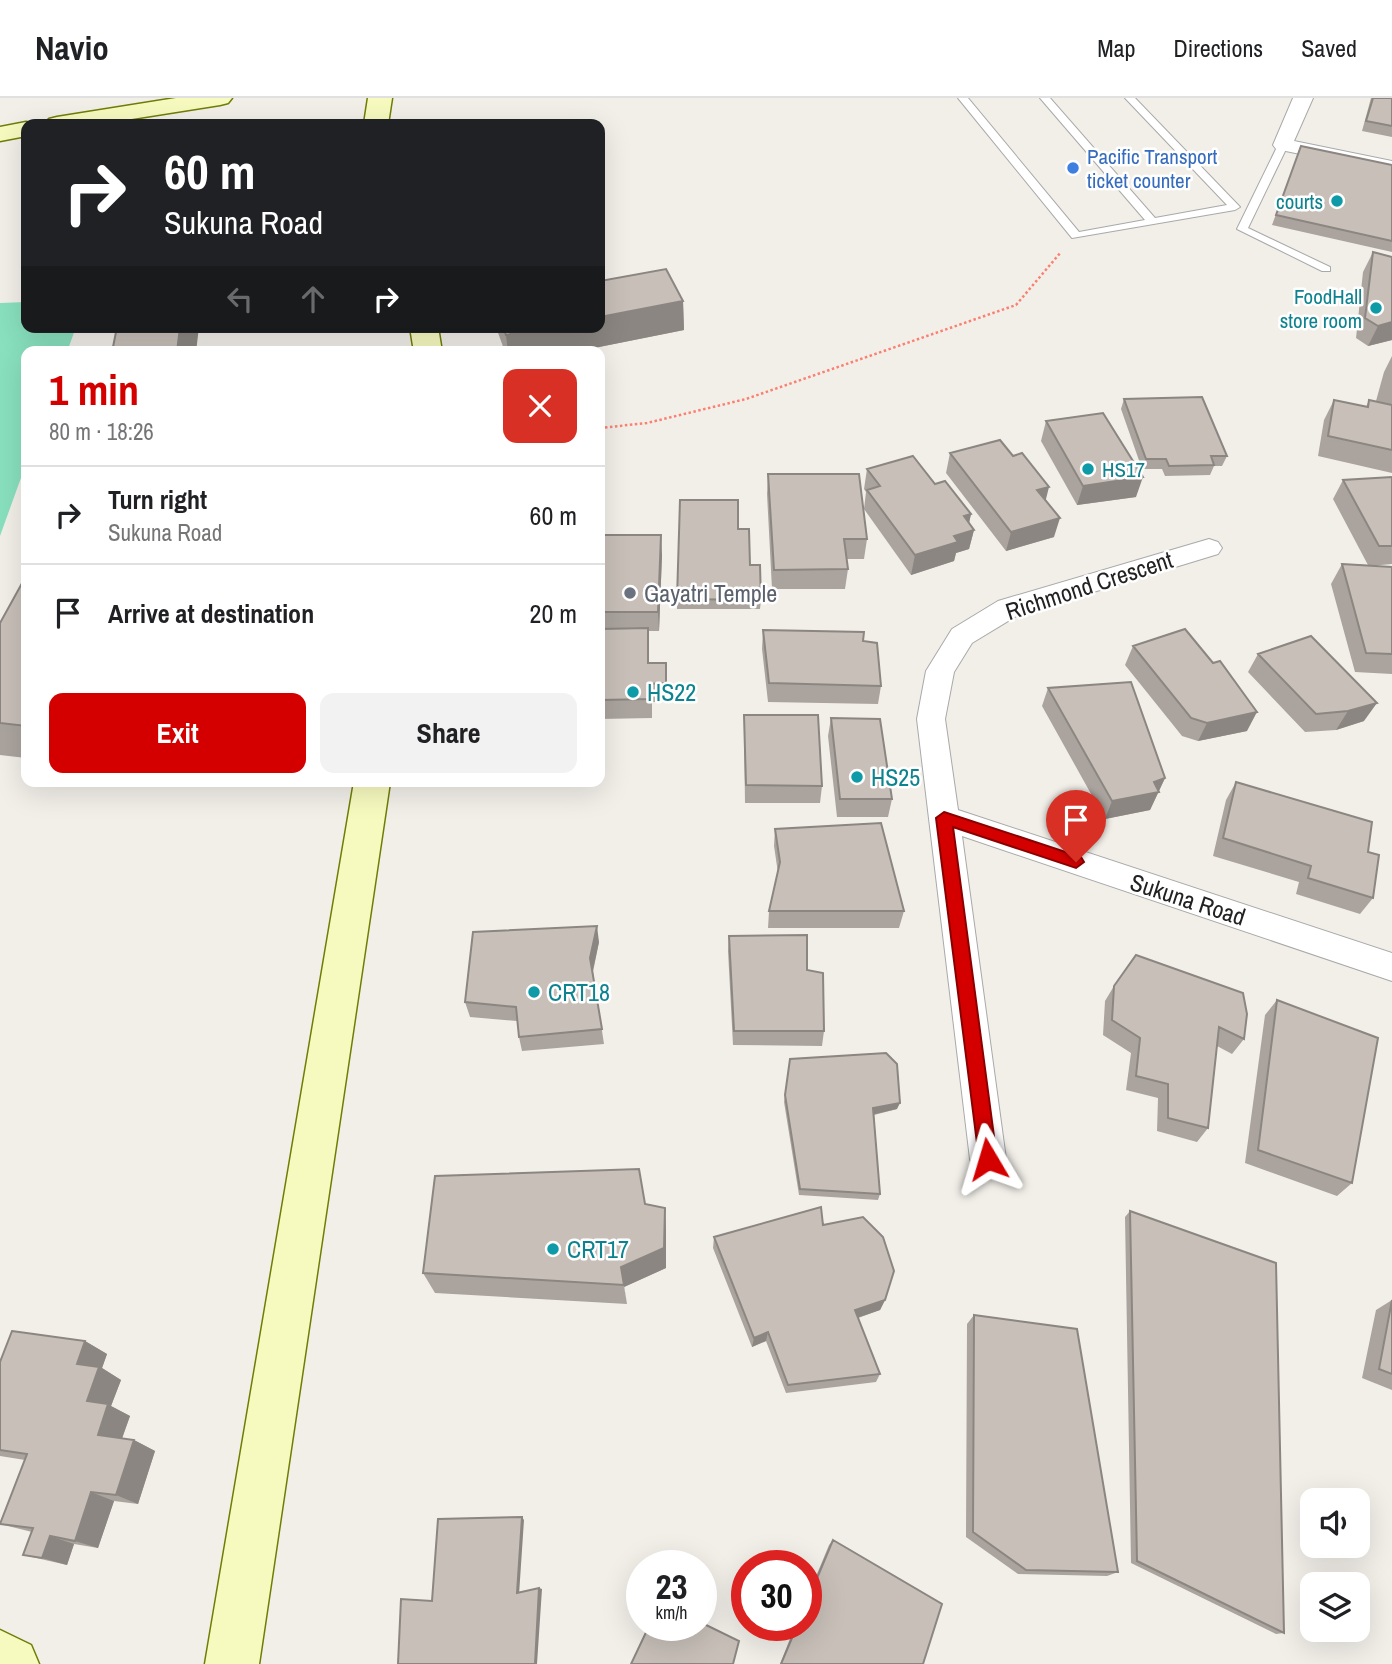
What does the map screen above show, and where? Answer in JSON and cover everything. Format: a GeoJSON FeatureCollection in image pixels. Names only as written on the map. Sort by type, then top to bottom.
{"type":"FeatureCollection","features":[{"type":"Feature","properties":{"kind":"main road"},"geometry":{"type":"LineString","coordinates":[[88,119],[220,98]]}},
{"type":"Feature","properties":{"kind":"main road"},"geometry":{"type":"LineString","coordinates":[[377,119],[380,98]]}},
{"type":"Feature","properties":{"kind":"main road"},"geometry":{"type":"LineString","coordinates":[[0,134],[21,130]]}},
{"type":"Feature","properties":{"kind":"main road"},"geometry":{"type":"LineString","coordinates":[[232,1664],[371,787]]}},
{"type":"Feature","properties":{"kind":"main road"},"geometry":{"type":"LineString","coordinates":[[0,1657],[12,1664]]}},
{"type":"Feature","properties":{"kind":"street"},"geometry":{"type":"LineString","coordinates":[[1303,98],[1283,145],[1392,167]]}},
{"type":"Feature","properties":{"kind":"street","name":"Richmond Crescent"},"geometry":{"type":"LineString","coordinates":[[988,1159],[931,719],[940,671],[962,636],[1008,608],[1209,548]]}},
{"type":"Feature","properties":{"kind":"street","name":"Sukuna Road"},"geometry":{"type":"LineString","coordinates":[[944,818],[1392,967]]}},
{"type":"Feature","properties":{"kind":"lane"},"geometry":{"type":"LineString","coordinates":[[962,98],[1076,236],[1235,207],[1130,98]]}},
{"type":"Feature","properties":{"kind":"lane"},"geometry":{"type":"LineString","coordinates":[[1045,98],[1152,222]]}},
{"type":"Feature","properties":{"kind":"lane"},"geometry":{"type":"LineString","coordinates":[[1283,145],[1242,229],[1326,269]]}},
{"type":"Feature","properties":{"kind":"path"},"geometry":{"type":"LineString","coordinates":[[605,427],[648,423],[746,400],[1016,305],[1076,236]]}},
{"type":"Feature","properties":{"kind":"green space"},"geometry":{"type":"Polygon","coordinates":[[[21,302],[21,333],[74,333],[69,346],[21,346],[21,478],[0,536],[0,303],[21,302]]]}},
{"type":"Feature","properties":{"kind":"building"},"geometry":{"type":"Polygon","coordinates":[[[1373,98],[1392,98],[1392,126],[1366,121],[1373,98]]]}},
{"type":"Feature","properties":{"kind":"building","name":"courts"},"geometry":{"type":"Polygon","coordinates":[[[1301,146],[1392,165],[1392,241],[1276,215],[1301,146]]]}},
{"type":"Feature","properties":{"kind":"building"},"geometry":{"type":"Polygon","coordinates":[[[1373,252],[1392,257],[1392,322],[1378,326],[1365,318],[1373,252]]]}},
{"type":"Feature","properties":{"kind":"building"},"geometry":{"type":"Polygon","coordinates":[[[666,269],[683,301],[605,316],[605,280],[666,269]]]}},
{"type":"Feature","properties":{"kind":"building"},"geometry":{"type":"Polygon","coordinates":[[[116,333],[179,333],[178,346],[113,346],[116,333]]]}},
{"type":"Feature","properties":{"kind":"building"},"geometry":{"type":"Polygon","coordinates":[[[1202,397],[1227,456],[1211,456],[1214,465],[1169,466],[1166,459],[1146,459],[1124,399],[1202,397]]]}},
{"type":"Feature","properties":{"kind":"building"},"geometry":{"type":"Polygon","coordinates":[[[1334,400],[1368,407],[1369,400],[1392,405],[1392,450],[1328,436],[1334,400]]]}},
{"type":"Feature","properties":{"kind":"building"},"geometry":{"type":"Polygon","coordinates":[[[1103,413],[1143,477],[1083,486],[1046,421],[1103,413]]]}},
{"type":"Feature","properties":{"kind":"building"},"geometry":{"type":"Polygon","coordinates":[[[1000,440],[1013,456],[1022,453],[1049,487],[1037,490],[1060,518],[1011,532],[950,453],[1000,440]]]}},
{"type":"Feature","properties":{"kind":"building"},"geometry":{"type":"Polygon","coordinates":[[[913,456],[935,484],[945,481],[971,514],[964,516],[974,530],[954,536],[958,542],[915,555],[867,490],[880,486],[867,469],[913,456]]]}},
{"type":"Feature","properties":{"kind":"building"},"geometry":{"type":"Polygon","coordinates":[[[768,474],[859,474],[867,539],[844,539],[848,569],[774,570],[768,474]]]}},
{"type":"Feature","properties":{"kind":"building"},"geometry":{"type":"Polygon","coordinates":[[[1392,477],[1392,546],[1379,546],[1343,480],[1392,477]]]}},
{"type":"Feature","properties":{"kind":"building"},"geometry":{"type":"Polygon","coordinates":[[[680,500],[738,500],[738,529],[749,529],[750,565],[760,565],[761,600],[677,599],[680,500]]]}},
{"type":"Feature","properties":{"kind":"building","name":"Gayatri Temple"},"geometry":{"type":"Polygon","coordinates":[[[605,535],[661,535],[658,612],[605,612],[605,535]]]}},
{"type":"Feature","properties":{"kind":"building"},"geometry":{"type":"Polygon","coordinates":[[[1342,564],[1392,567],[1392,654],[1366,653],[1342,564]]]}},
{"type":"Feature","properties":{"kind":"building"},"geometry":{"type":"Polygon","coordinates":[[[21,585],[21,725],[0,723],[0,623],[21,585]]]}},
{"type":"Feature","properties":{"kind":"building","name":"HS22"},"geometry":{"type":"Polygon","coordinates":[[[648,628],[648,663],[666,663],[666,683],[651,684],[652,699],[605,700],[605,629],[648,628]]]}},
{"type":"Feature","properties":{"kind":"building"},"geometry":{"type":"Polygon","coordinates":[[[1185,629],[1213,663],[1220,661],[1257,712],[1207,723],[1191,718],[1133,646],[1185,629]]]}},
{"type":"Feature","properties":{"kind":"building"},"geometry":{"type":"Polygon","coordinates":[[[763,630],[864,632],[863,641],[877,643],[881,686],[769,683],[763,630]]]}},
{"type":"Feature","properties":{"kind":"building"},"geometry":{"type":"Polygon","coordinates":[[[1311,636],[1377,703],[1348,711],[1316,714],[1258,654],[1311,636]]]}},
{"type":"Feature","properties":{"kind":"building"},"geometry":{"type":"Polygon","coordinates":[[[1131,682],[1165,778],[1154,782],[1159,792],[1112,801],[1048,688],[1131,682]]]}},
{"type":"Feature","properties":{"kind":"building"},"geometry":{"type":"Polygon","coordinates":[[[744,715],[818,715],[822,786],[746,785],[744,715]]]}},
{"type":"Feature","properties":{"kind":"building","name":"HS25"},"geometry":{"type":"Polygon","coordinates":[[[831,718],[880,719],[892,799],[840,799],[831,718]]]}},
{"type":"Feature","properties":{"kind":"building"},"geometry":{"type":"Polygon","coordinates":[[[1236,782],[1372,822],[1368,852],[1379,855],[1373,898],[1308,878],[1311,866],[1223,838],[1236,782]]]}},
{"type":"Feature","properties":{"kind":"building"},"geometry":{"type":"Polygon","coordinates":[[[881,823],[904,911],[769,911],[780,862],[775,829],[881,823]]]}},
{"type":"Feature","properties":{"kind":"building","name":"CRT18"},"geometry":{"type":"Polygon","coordinates":[[[597,926],[590,958],[602,1029],[519,1037],[516,1007],[465,1002],[473,932],[597,926]]]}},
{"type":"Feature","properties":{"kind":"building"},"geometry":{"type":"Polygon","coordinates":[[[807,935],[807,970],[823,973],[824,1031],[734,1031],[729,936],[807,935]]]}},
{"type":"Feature","properties":{"kind":"building"},"geometry":{"type":"Polygon","coordinates":[[[1136,955],[1243,993],[1247,1014],[1244,1039],[1219,1027],[1208,1128],[1168,1118],[1168,1084],[1136,1076],[1140,1038],[1112,1020],[1114,986],[1136,955]]]}},
{"type":"Feature","properties":{"kind":"building"},"geometry":{"type":"Polygon","coordinates":[[[1277,1000],[1378,1038],[1352,1183],[1258,1150],[1277,1000]]]}},
{"type":"Feature","properties":{"kind":"building"},"geometry":{"type":"Polygon","coordinates":[[[886,1053],[897,1064],[900,1103],[873,1108],[880,1194],[800,1189],[785,1095],[790,1059],[886,1053]]]}},
{"type":"Feature","properties":{"kind":"building","name":"CRT17"},"geometry":{"type":"Polygon","coordinates":[[[639,1169],[645,1204],[665,1208],[664,1248],[621,1267],[624,1285],[423,1273],[435,1176],[639,1169]]]}},
{"type":"Feature","properties":{"kind":"building"},"geometry":{"type":"Polygon","coordinates":[[[821,1207],[823,1225],[863,1217],[883,1237],[894,1271],[885,1300],[855,1310],[880,1374],[788,1385],[768,1332],[754,1338],[714,1237],[821,1207]]]}},
{"type":"Feature","properties":{"kind":"building"},"geometry":{"type":"Polygon","coordinates":[[[1130,1211],[1276,1263],[1284,1633],[1137,1561],[1130,1211]]]}},
{"type":"Feature","properties":{"kind":"building"},"geometry":{"type":"Polygon","coordinates":[[[1392,1300],[1392,1374],[1379,1369],[1392,1300]]]}},
{"type":"Feature","properties":{"kind":"building"},"geometry":{"type":"Polygon","coordinates":[[[974,1315],[1077,1329],[1118,1572],[1026,1570],[973,1532],[974,1315]]]}},
{"type":"Feature","properties":{"kind":"building"},"geometry":{"type":"Polygon","coordinates":[[[12,1331],[85,1341],[77,1364],[99,1367],[87,1401],[108,1404],[98,1435],[134,1440],[116,1495],[91,1492],[75,1541],[50,1536],[42,1558],[23,1555],[33,1528],[0,1524],[27,1454],[0,1450],[0,1362],[12,1331]]]}},
{"type":"Feature","properties":{"kind":"building"},"geometry":{"type":"Polygon","coordinates":[[[522,1517],[517,1593],[539,1588],[535,1664],[398,1664],[401,1599],[432,1601],[438,1519],[522,1517]]]}},
{"type":"Feature","properties":{"kind":"building"},"geometry":{"type":"Polygon","coordinates":[[[833,1540],[942,1604],[923,1664],[781,1664],[791,1641],[822,1641],[822,1566],[833,1540]]]}},
{"type":"Feature","properties":{"kind":"building"},"geometry":{"type":"Polygon","coordinates":[[[717,1630],[731,1637],[731,1641],[739,1641],[733,1664],[631,1664],[642,1641],[717,1641],[717,1630]]]}},
{"type":"Feature","properties":{"kind":"place","name":"Pacific Transport ticket counter"},"geometry":{"type":"Point","coordinates":[1073,168]}},
{"type":"Feature","properties":{"kind":"place","name":"courts"},"geometry":{"type":"Point","coordinates":[1337,201]}},
{"type":"Feature","properties":{"kind":"place","name":"FoodHall store room"},"geometry":{"type":"Point","coordinates":[1376,308]}},
{"type":"Feature","properties":{"kind":"place","name":"HS17"},"geometry":{"type":"Point","coordinates":[1088,469]}},
{"type":"Feature","properties":{"kind":"place","name":"Gayatri Temple"},"geometry":{"type":"Point","coordinates":[630,593]}},
{"type":"Feature","properties":{"kind":"place","name":"HS22"},"geometry":{"type":"Point","coordinates":[633,692]}},
{"type":"Feature","properties":{"kind":"place","name":"HS25"},"geometry":{"type":"Point","coordinates":[857,777]}},
{"type":"Feature","properties":{"kind":"place","name":"CRT18"},"geometry":{"type":"Point","coordinates":[534,992]}},
{"type":"Feature","properties":{"kind":"place","name":"CRT17"},"geometry":{"type":"Point","coordinates":[553,1249]}},
{"type":"Feature","properties":{"kind":"route"},"geometry":{"type":"LineString","coordinates":[[988,1159],[944,818],[1076,862]]}}]}
